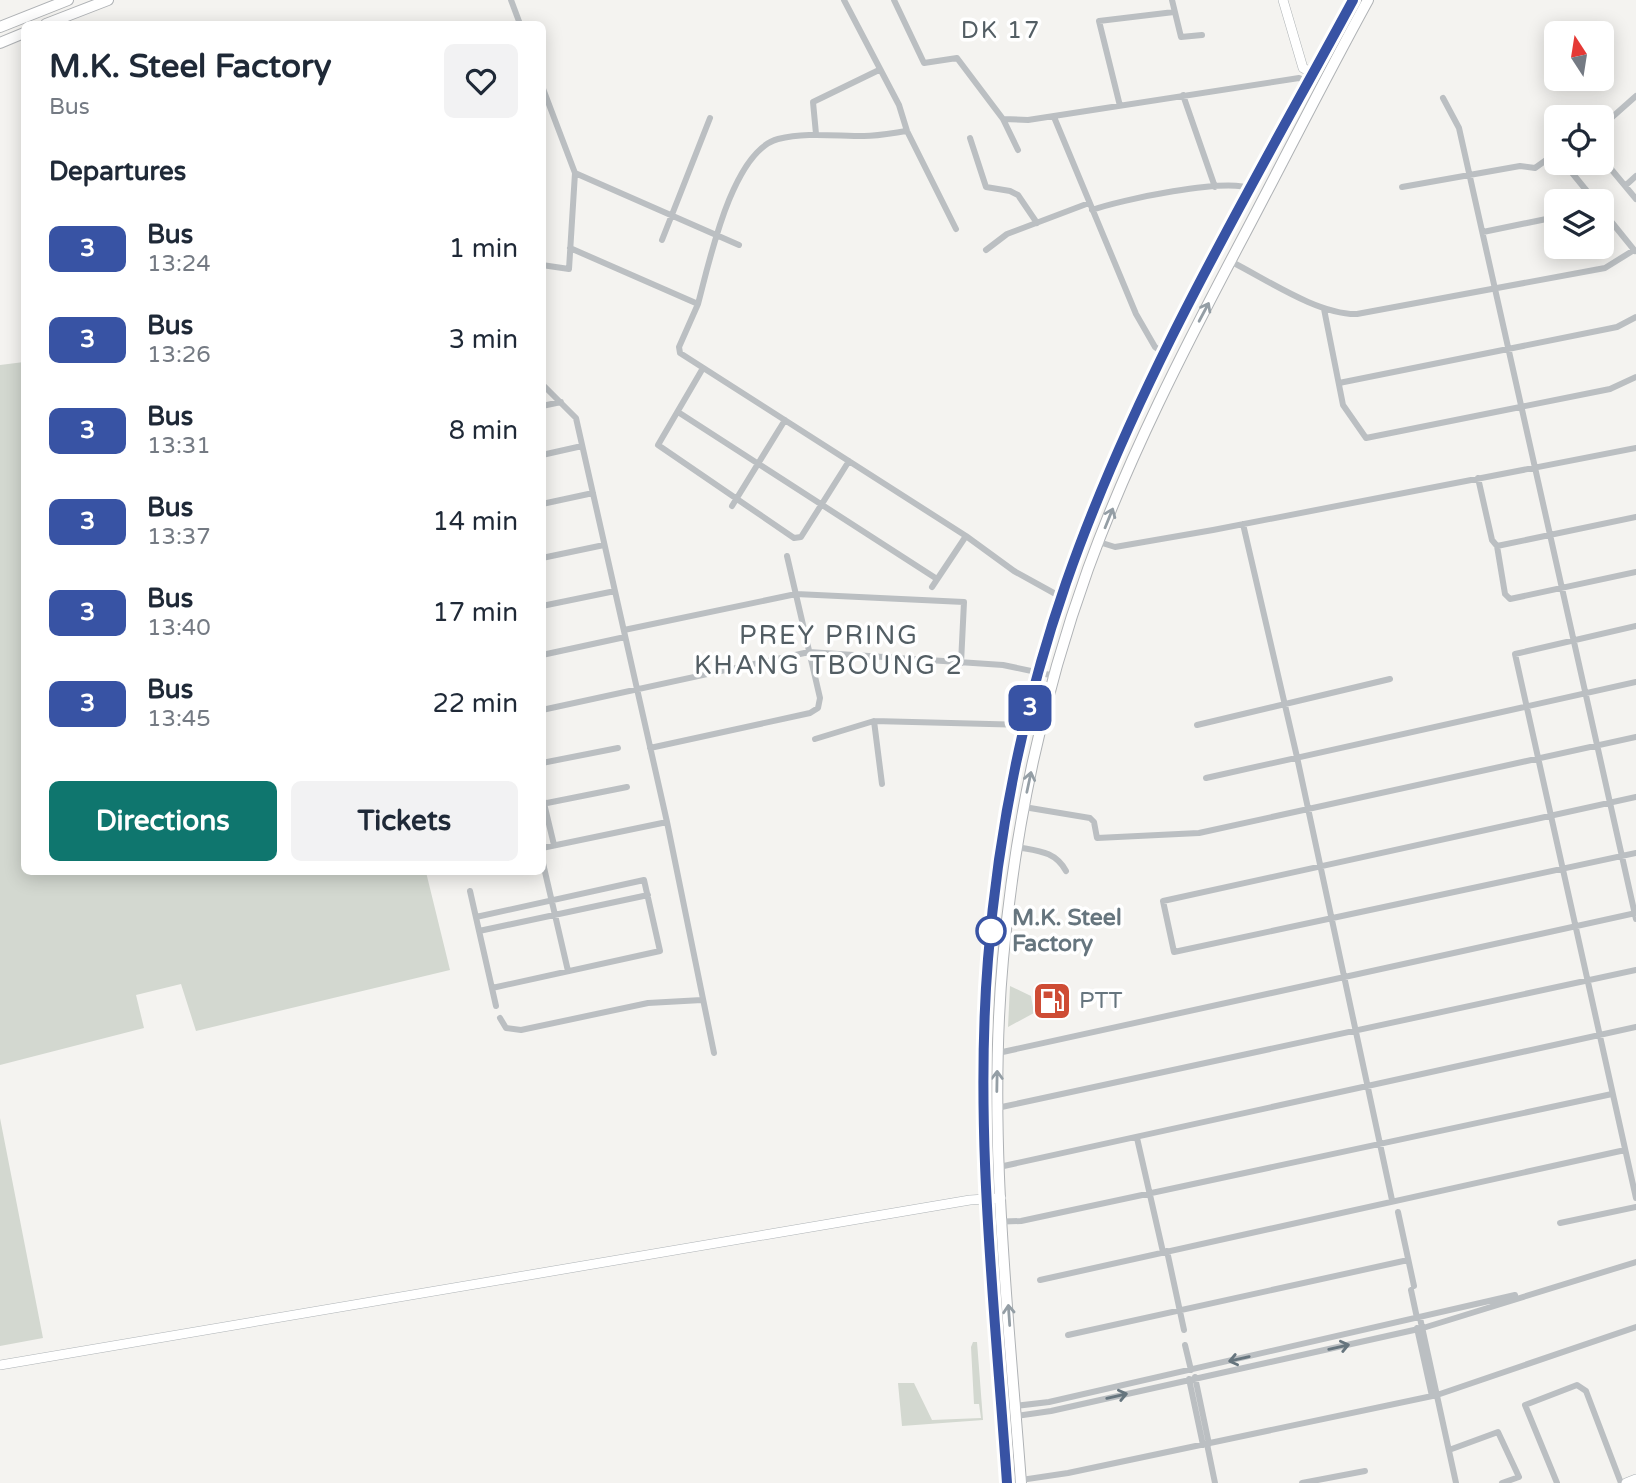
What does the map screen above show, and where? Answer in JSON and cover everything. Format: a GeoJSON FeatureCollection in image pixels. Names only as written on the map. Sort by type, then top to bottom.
{"type":"FeatureCollection","features":[{"type":"Feature","properties":{"kind":"highway"},"geometry":{"type":"LineString","coordinates":[[0,27],[68,0]]}},
{"type":"Feature","properties":{"kind":"highway"},"geometry":{"type":"LineString","coordinates":[[54,21],[108,0]]}},
{"type":"Feature","properties":{"kind":"highway"},"geometry":{"type":"LineString","coordinates":[[1007,1482],[986,1199],[983,1068],[988,957],[1001,844],[1026,725],[1061,597],[1127,431],[1306,75],[1353,0]]}},
{"type":"Feature","properties":{"kind":"highway"},"geometry":{"type":"LineString","coordinates":[[1021,1482],[997,1108],[1003,956],[1024,807],[1055,676],[1099,542],[1147,425],[1368,0]]}},
{"type":"Feature","properties":{"kind":"highway"},"geometry":{"type":"LineString","coordinates":[[0,43],[21,34]]}},
{"type":"Feature","properties":{"kind":"street"},"geometry":{"type":"LineString","coordinates":[[511,0],[519,21]]}},
{"type":"Feature","properties":{"kind":"street"},"geometry":{"type":"LineString","coordinates":[[894,0],[924,63],[957,58],[1003,119],[1018,150]]}},
{"type":"Feature","properties":{"kind":"street"},"geometry":{"type":"LineString","coordinates":[[1172,0],[1181,37],[1202,35]]}},
{"type":"Feature","properties":{"kind":"street"},"geometry":{"type":"LineString","coordinates":[[1003,119],[1054,117],[1306,75],[1283,0]]}},
{"type":"Feature","properties":{"kind":"street"},"geometry":{"type":"LineString","coordinates":[[847,1],[956,229]]}},
{"type":"Feature","properties":{"kind":"street"},"geometry":{"type":"LineString","coordinates":[[1120,106],[1099,21],[1174,12]]}},
{"type":"Feature","properties":{"kind":"street"},"geometry":{"type":"LineString","coordinates":[[816,135],[813,102],[879,69]]}},
{"type":"Feature","properties":{"kind":"street"},"geometry":{"type":"LineString","coordinates":[[1183,96],[1202,143],[1215,187]]}},
{"type":"Feature","properties":{"kind":"street"},"geometry":{"type":"LineString","coordinates":[[1614,115],[1636,96]]}},
{"type":"Feature","properties":{"kind":"street"},"geometry":{"type":"LineString","coordinates":[[546,97],[575,173],[569,269],[546,266]]}},
{"type":"Feature","properties":{"kind":"street"},"geometry":{"type":"LineString","coordinates":[[998,1053],[1343,975],[1636,915],[1459,128],[1443,98]]}},
{"type":"Feature","properties":{"kind":"street"},"geometry":{"type":"LineString","coordinates":[[1054,117],[1136,314],[1155,347],[1165,354]]}},
{"type":"Feature","properties":{"kind":"street"},"geometry":{"type":"LineString","coordinates":[[662,240],[710,118]]}},
{"type":"Feature","properties":{"kind":"street"},"geometry":{"type":"LineString","coordinates":[[907,131],[867,136],[816,135],[776,140],[760,147],[740,180],[716,235],[698,304],[678,350],[966,536],[1014,571],[1061,597]]}},
{"type":"Feature","properties":{"kind":"street"},"geometry":{"type":"LineString","coordinates":[[970,138],[986,187],[1018,195],[1037,223]]}},
{"type":"Feature","properties":{"kind":"street"},"geometry":{"type":"LineString","coordinates":[[1402,187],[1520,166],[1535,168],[1544,162]]}},
{"type":"Feature","properties":{"kind":"street"},"geometry":{"type":"LineString","coordinates":[[575,173],[739,244]]}},
{"type":"Feature","properties":{"kind":"street"},"geometry":{"type":"LineString","coordinates":[[1614,173],[1636,199]]}},
{"type":"Feature","properties":{"kind":"street"},"geometry":{"type":"LineString","coordinates":[[1574,175],[1585,189]]}},
{"type":"Feature","properties":{"kind":"street"},"geometry":{"type":"LineString","coordinates":[[1625,186],[1636,176]]}},
{"type":"Feature","properties":{"kind":"street"},"geometry":{"type":"LineString","coordinates":[[986,250],[1007,234],[1090,206],[1215,187],[1242,185],[1251,189]]}},
{"type":"Feature","properties":{"kind":"street"},"geometry":{"type":"LineString","coordinates":[[1483,232],[1544,219]]}},
{"type":"Feature","properties":{"kind":"street"},"geometry":{"type":"LineString","coordinates":[[1230,261],[1324,309],[1344,315],[1357,314],[1605,268],[1635,252],[1614,225]]}},
{"type":"Feature","properties":{"kind":"street"},"geometry":{"type":"LineString","coordinates":[[570,248],[698,304]]}},
{"type":"Feature","properties":{"kind":"street"},"geometry":{"type":"LineString","coordinates":[[1324,309],[1343,405],[1366,438],[1610,389],[1636,377]]}},
{"type":"Feature","properties":{"kind":"street"},"geometry":{"type":"LineString","coordinates":[[1339,383],[1617,327],[1636,317]]}},
{"type":"Feature","properties":{"kind":"street"},"geometry":{"type":"LineString","coordinates":[[704,368],[658,445],[798,539],[849,461]]}},
{"type":"Feature","properties":{"kind":"street"},"geometry":{"type":"LineString","coordinates":[[546,388],[576,418],[667,822],[714,1053]]}},
{"type":"Feature","properties":{"kind":"street"},"geometry":{"type":"LineString","coordinates":[[546,405],[562,402]]}},
{"type":"Feature","properties":{"kind":"street"},"geometry":{"type":"LineString","coordinates":[[678,412],[756,465],[937,579]]}},
{"type":"Feature","properties":{"kind":"street"},"geometry":{"type":"LineString","coordinates":[[732,506],[785,420]]}},
{"type":"Feature","properties":{"kind":"street"},"geometry":{"type":"LineString","coordinates":[[546,454],[582,446]]}},
{"type":"Feature","properties":{"kind":"street"},"geometry":{"type":"LineString","coordinates":[[1099,542],[1115,547],[1636,448]]}},
{"type":"Feature","properties":{"kind":"street"},"geometry":{"type":"LineString","coordinates":[[1478,478],[1492,540],[1497,546],[1506,597],[1636,572]]}},
{"type":"Feature","properties":{"kind":"street"},"geometry":{"type":"LineString","coordinates":[[546,503],[593,493]]}},
{"type":"Feature","properties":{"kind":"street"},"geometry":{"type":"LineString","coordinates":[[1497,546],[1636,517]]}},
{"type":"Feature","properties":{"kind":"street"},"geometry":{"type":"LineString","coordinates":[[1243,524],[1309,811],[1392,1200]]}},
{"type":"Feature","properties":{"kind":"street"},"geometry":{"type":"LineString","coordinates":[[932,587],[966,536]]}},
{"type":"Feature","properties":{"kind":"street"},"geometry":{"type":"LineString","coordinates":[[546,557],[604,545]]}},
{"type":"Feature","properties":{"kind":"street"},"geometry":{"type":"LineString","coordinates":[[650,748],[810,713],[818,708],[820,698],[787,556]]}},
{"type":"Feature","properties":{"kind":"street"},"geometry":{"type":"LineString","coordinates":[[546,605],[615,591]]}},
{"type":"Feature","properties":{"kind":"street"},"geometry":{"type":"LineString","coordinates":[[546,653],[796,594],[964,602],[961,663]]}},
{"type":"Feature","properties":{"kind":"street"},"geometry":{"type":"LineString","coordinates":[[1636,626],[1515,654],[1636,1198]]}},
{"type":"Feature","properties":{"kind":"street"},"geometry":{"type":"LineString","coordinates":[[546,709],[638,692],[809,652],[1003,665],[1055,676]]}},
{"type":"Feature","properties":{"kind":"street"},"geometry":{"type":"LineString","coordinates":[[1197,724],[1390,679]]}},
{"type":"Feature","properties":{"kind":"street"},"geometry":{"type":"LineString","coordinates":[[1206,778],[1636,682]]}},
{"type":"Feature","properties":{"kind":"street"},"geometry":{"type":"LineString","coordinates":[[815,739],[874,721],[1026,725]]}},
{"type":"Feature","properties":{"kind":"street"},"geometry":{"type":"LineString","coordinates":[[874,721],[882,784]]}},
{"type":"Feature","properties":{"kind":"street"},"geometry":{"type":"LineString","coordinates":[[1024,807],[1090,818],[1094,822],[1097,838],[1199,833],[1309,811],[1636,737]]}},
{"type":"Feature","properties":{"kind":"street"},"geometry":{"type":"LineString","coordinates":[[546,762],[618,747]]}},
{"type":"Feature","properties":{"kind":"street"},"geometry":{"type":"LineString","coordinates":[[546,804],[627,786]]}},
{"type":"Feature","properties":{"kind":"street"},"geometry":{"type":"LineString","coordinates":[[1636,797],[1163,901],[1174,952],[1636,853]]}},
{"type":"Feature","properties":{"kind":"street"},"geometry":{"type":"LineString","coordinates":[[546,812],[554,845]]}},
{"type":"Feature","properties":{"kind":"street"},"geometry":{"type":"LineString","coordinates":[[546,847],[667,822]]}},
{"type":"Feature","properties":{"kind":"street"},"geometry":{"type":"LineString","coordinates":[[1017,847],[1052,853],[1066,871]]}},
{"type":"Feature","properties":{"kind":"street"},"geometry":{"type":"LineString","coordinates":[[546,875],[568,971]]}},
{"type":"Feature","properties":{"kind":"street"},"geometry":{"type":"LineString","coordinates":[[476,917],[644,880],[648,895],[660,951],[492,988]]}},
{"type":"Feature","properties":{"kind":"street"},"geometry":{"type":"LineString","coordinates":[[470,891],[496,1006]]}},
{"type":"Feature","properties":{"kind":"street"},"geometry":{"type":"LineString","coordinates":[[479,931],[648,895]]}},
{"type":"Feature","properties":{"kind":"street"},"geometry":{"type":"LineString","coordinates":[[997,1108],[1636,970]]}},
{"type":"Feature","properties":{"kind":"street"},"geometry":{"type":"LineString","coordinates":[[500,1018],[506,1028],[521,1030],[648,1003],[702,1000]]}},
{"type":"Feature","properties":{"kind":"street"},"geometry":{"type":"LineString","coordinates":[[999,1167],[1636,1027]]}},
{"type":"Feature","properties":{"kind":"street"},"geometry":{"type":"LineString","coordinates":[[989,1222],[1021,1221],[1612,1094]]}},
{"type":"Feature","properties":{"kind":"street"},"geometry":{"type":"LineString","coordinates":[[1137,1138],[1184,1330]]}},
{"type":"Feature","properties":{"kind":"street"},"geometry":{"type":"LineString","coordinates":[[1040,1280],[1625,1150]]}},
{"type":"Feature","properties":{"kind":"street"},"geometry":{"type":"LineString","coordinates":[[0,1365],[1001,1198]]}},
{"type":"Feature","properties":{"kind":"street"},"geometry":{"type":"LineString","coordinates":[[1560,1223],[1636,1206]]}},
{"type":"Feature","properties":{"kind":"street"},"geometry":{"type":"LineString","coordinates":[[1398,1212],[1417,1318],[1456,1483]]}},
{"type":"Feature","properties":{"kind":"street"},"geometry":{"type":"LineString","coordinates":[[1068,1335],[1408,1260]]}},
{"type":"Feature","properties":{"kind":"street"},"geometry":{"type":"LineString","coordinates":[[1016,1411],[1192,1380],[1420,1329],[1636,1262]]}},
{"type":"Feature","properties":{"kind":"street"},"geometry":{"type":"LineString","coordinates":[[1016,1411],[1568,1282]]}},
{"type":"Feature","properties":{"kind":"street"},"geometry":{"type":"LineString","coordinates":[[1007,1482],[1021,1482],[1435,1396],[1636,1327]]}},
{"type":"Feature","properties":{"kind":"street"},"geometry":{"type":"LineString","coordinates":[[1185,1345],[1215,1483]]}},
{"type":"Feature","properties":{"kind":"street"},"geometry":{"type":"LineString","coordinates":[[1557,1483],[1525,1405],[1577,1385],[1586,1391],[1620,1483]]}},
{"type":"Feature","properties":{"kind":"street"},"geometry":{"type":"LineString","coordinates":[[1449,1450],[1498,1432],[1519,1477],[1502,1483]]}},
{"type":"Feature","properties":{"kind":"street"},"geometry":{"type":"LineString","coordinates":[[1302,1483],[1365,1471]]}},
{"type":"Feature","properties":{"kind":"street"},"geometry":{"type":"LineString","coordinates":[[1626,1483],[1636,1479]]}},
{"type":"Feature","properties":{"kind":"shaded area"},"geometry":{"type":"Polygon","coordinates":[[[21,362],[21,875],[427,875],[450,970],[196,1031],[181,984],[136,995],[144,1028],[0,1065],[0,365],[21,362]]]}},
{"type":"Feature","properties":{"kind":"shaded area"},"geometry":{"type":"Polygon","coordinates":[[[1010,986],[1031,996],[1034,1013],[1008,1027],[1010,986]]]}},
{"type":"Feature","properties":{"kind":"shaded area"},"geometry":{"type":"Polygon","coordinates":[[[0,1118],[43,1338],[0,1346],[0,1118]]]}},
{"type":"Feature","properties":{"kind":"shaded area"},"geometry":{"type":"Polygon","coordinates":[[[973,1342],[977,1342],[983,1420],[902,1426],[898,1383],[914,1383],[932,1420],[981,1418],[979,1404],[974,1404],[973,1342]]]}},
{"type":"Feature","properties":{"kind":"bus line","name":"3"},"geometry":{"type":"LineString","coordinates":[[1007,1483],[986,1199],[983,1068],[985,1003],[994,897],[1001,844],[1020,748],[1066,582],[1127,431],[1307,82],[1353,0]]}},
{"type":"Feature","properties":{"kind":"place","name":"M.K. Steel Factory"},"geometry":{"type":"Point","coordinates":[991,931]}},
{"type":"Feature","properties":{"kind":"place","name":"PTT"},"geometry":{"type":"Point","coordinates":[1052,1001]}},
{"type":"Feature","properties":{"kind":"district","name":"DK 17"},"geometry":{"type":"Point","coordinates":[1001,30]}},
{"type":"Feature","properties":{"kind":"district","name":"PREY PRING KHANG TBOUNG 2"},"geometry":{"type":"Point","coordinates":[829,650]}}]}
